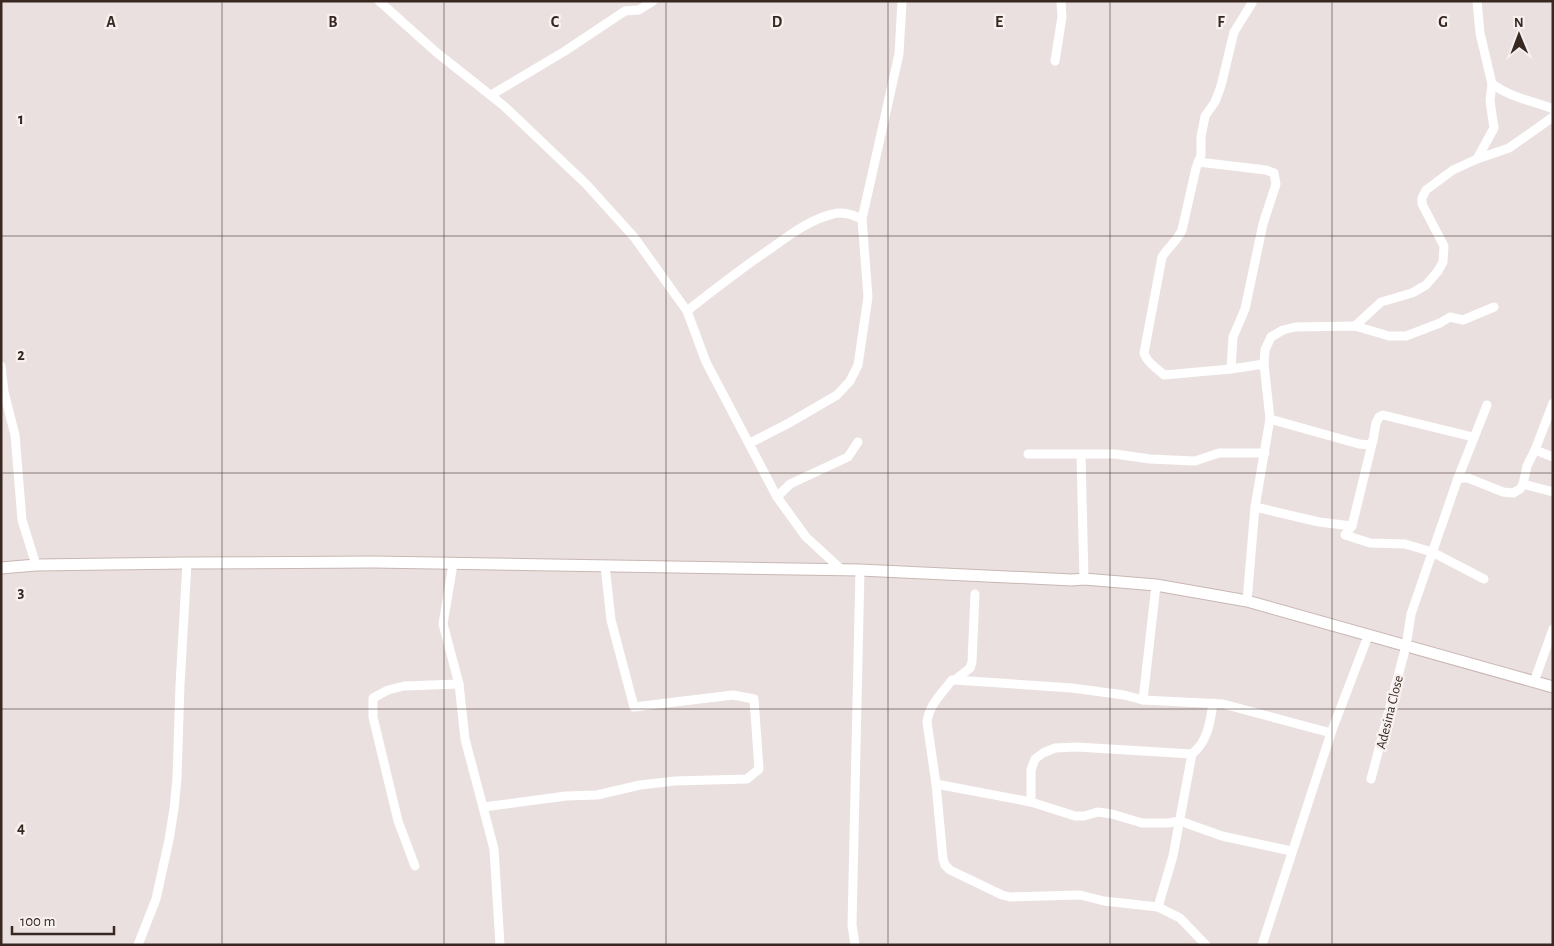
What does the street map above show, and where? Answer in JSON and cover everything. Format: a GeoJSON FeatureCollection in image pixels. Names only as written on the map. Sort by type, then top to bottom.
{"type":"FeatureCollection","features":[{"type":"Feature","properties":{"kind":"main road"},"geometry":{"type":"LineString","coordinates":[[1,568],[36,565],[373,562],[860,570],[1072,580],[1084,578],[1156,585],[1247,601],[1553,687]]}},
{"type":"Feature","properties":{"kind":"street"},"geometry":{"type":"LineString","coordinates":[[379,1],[436,52],[504,106],[586,184],[634,237],[687,311],[706,362],[777,497],[806,537],[842,570]]}},
{"type":"Feature","properties":{"kind":"street"},"geometry":{"type":"LineString","coordinates":[[491,95],[565,51],[625,11],[639,10],[653,1]]}},
{"type":"Feature","properties":{"kind":"street"},"geometry":{"type":"LineString","coordinates":[[750,443],[838,395],[850,382],[858,365],[868,297],[862,219],[900,54],[902,1]]}},
{"type":"Feature","properties":{"kind":"street"},"geometry":{"type":"LineString","coordinates":[[1055,61],[1062,17],[1061,1]]}},
{"type":"Feature","properties":{"kind":"street"},"geometry":{"type":"LineString","coordinates":[[1251,1],[1245,16],[1234,32],[1221,86],[1215,102],[1205,116],[1201,137],[1201,155],[1196,168],[1182,230],[1162,257],[1144,353],[1150,365],[1164,375],[1264,364]]}},
{"type":"Feature","properties":{"kind":"street"},"geometry":{"type":"LineString","coordinates":[[1477,1],[1480,33],[1492,84],[1490,101],[1494,128],[1477,159]]}},
{"type":"Feature","properties":{"kind":"street"},"geometry":{"type":"LineString","coordinates":[[1492,84],[1501,91],[1522,100],[1553,109]]}},
{"type":"Feature","properties":{"kind":"street"},"geometry":{"type":"LineString","coordinates":[[1355,326],[1381,302],[1412,293],[1426,285],[1443,262],[1444,246],[1422,204],[1422,198],[1426,190],[1453,170],[1509,148],[1553,117]]}},
{"type":"Feature","properties":{"kind":"street"},"geometry":{"type":"LineString","coordinates":[[1198,162],[1266,170],[1274,173],[1276,178],[1276,184],[1263,224],[1246,310],[1233,337],[1231,369]]}},
{"type":"Feature","properties":{"kind":"street"},"geometry":{"type":"LineString","coordinates":[[687,311],[788,236],[818,219],[835,213],[848,214],[862,219]]}},
{"type":"Feature","properties":{"kind":"street"},"geometry":{"type":"LineString","coordinates":[[1247,601],[1255,507],[1270,419],[1264,364],[1265,350],[1271,337],[1283,330],[1295,327],[1355,326],[1389,336],[1406,336],[1440,323],[1450,317],[1463,320],[1494,307]]}},
{"type":"Feature","properties":{"kind":"street"},"geometry":{"type":"LineString","coordinates":[[1,366],[4,392],[15,435],[22,520],[36,565]]}},
{"type":"Feature","properties":{"kind":"street"},"geometry":{"type":"LineString","coordinates":[[1458,478],[1468,478],[1503,492],[1513,493],[1520,489],[1527,466],[1553,403]]}},
{"type":"Feature","properties":{"kind":"street","name":"Adesina Close"},"geometry":{"type":"LineString","coordinates":[[1371,779],[1406,646],[1411,614],[1473,436],[1487,405]]}},
{"type":"Feature","properties":{"kind":"street"},"geometry":{"type":"LineString","coordinates":[[1473,436],[1383,415],[1379,418],[1376,423],[1352,526],[1345,535],[1370,543],[1405,544],[1432,552],[1484,579]]}},
{"type":"Feature","properties":{"kind":"street"},"geometry":{"type":"LineString","coordinates":[[1270,419],[1359,444],[1370,445],[1373,440]]}},
{"type":"Feature","properties":{"kind":"street"},"geometry":{"type":"LineString","coordinates":[[777,497],[790,484],[848,457],[858,442]]}},
{"type":"Feature","properties":{"kind":"street"},"geometry":{"type":"LineString","coordinates":[[1535,450],[1553,457]]}},
{"type":"Feature","properties":{"kind":"street"},"geometry":{"type":"LineString","coordinates":[[1028,454],[1115,454],[1150,459],[1195,461],[1219,453],[1265,453]]}},
{"type":"Feature","properties":{"kind":"street"},"geometry":{"type":"LineString","coordinates":[[1082,455],[1084,578]]}},
{"type":"Feature","properties":{"kind":"street"},"geometry":{"type":"LineString","coordinates":[[1523,484],[1553,492]]}},
{"type":"Feature","properties":{"kind":"street"},"geometry":{"type":"LineString","coordinates":[[1255,507],[1319,522],[1352,526]]}},
{"type":"Feature","properties":{"kind":"street"},"geometry":{"type":"LineString","coordinates":[[138,945],[156,899],[174,809],[188,563]]}},
{"type":"Feature","properties":{"kind":"street"},"geometry":{"type":"LineString","coordinates":[[453,564],[443,624],[459,684],[466,739],[494,849],[500,945]]}},
{"type":"Feature","properties":{"kind":"street"},"geometry":{"type":"LineString","coordinates":[[484,807],[566,796],[597,794],[640,785],[675,781],[747,779],[759,769],[754,699],[733,695],[634,707],[611,620],[604,566]]}},
{"type":"Feature","properties":{"kind":"street"},"geometry":{"type":"LineString","coordinates":[[855,945],[852,925],[860,570]]}},
{"type":"Feature","properties":{"kind":"street"},"geometry":{"type":"LineString","coordinates":[[1143,700],[1156,585]]}},
{"type":"Feature","properties":{"kind":"street"},"geometry":{"type":"LineString","coordinates":[[975,594],[972,662],[970,668],[955,680],[952,680],[928,713],[927,722],[945,865],[950,870],[1010,897],[1080,895],[1104,901],[1158,907],[1180,918],[1206,945]]}},
{"type":"Feature","properties":{"kind":"street"},"geometry":{"type":"LineString","coordinates":[[1534,682],[1553,629]]}},
{"type":"Feature","properties":{"kind":"street"},"geometry":{"type":"LineString","coordinates":[[1262,945],[1331,733],[1368,636]]}},
{"type":"Feature","properties":{"kind":"street"},"geometry":{"type":"LineString","coordinates":[[955,680],[1072,688],[1124,695],[1143,700],[1222,704],[1331,733]]}},
{"type":"Feature","properties":{"kind":"street"},"geometry":{"type":"LineString","coordinates":[[415,866],[398,821],[373,717],[373,698],[388,690],[404,686],[459,684]]}},
{"type":"Feature","properties":{"kind":"street"},"geometry":{"type":"LineString","coordinates":[[1031,802],[1031,770],[1035,759],[1043,753],[1055,748],[1077,747],[1192,754],[1200,748],[1205,740],[1213,703]]}},
{"type":"Feature","properties":{"kind":"street"},"geometry":{"type":"LineString","coordinates":[[1158,907],[1174,856],[1192,754]]}},
{"type":"Feature","properties":{"kind":"street"},"geometry":{"type":"LineString","coordinates":[[936,784],[1031,802],[1075,816],[1084,816],[1098,812],[1142,823],[1180,821],[1222,836],[1292,851]]}}]}
